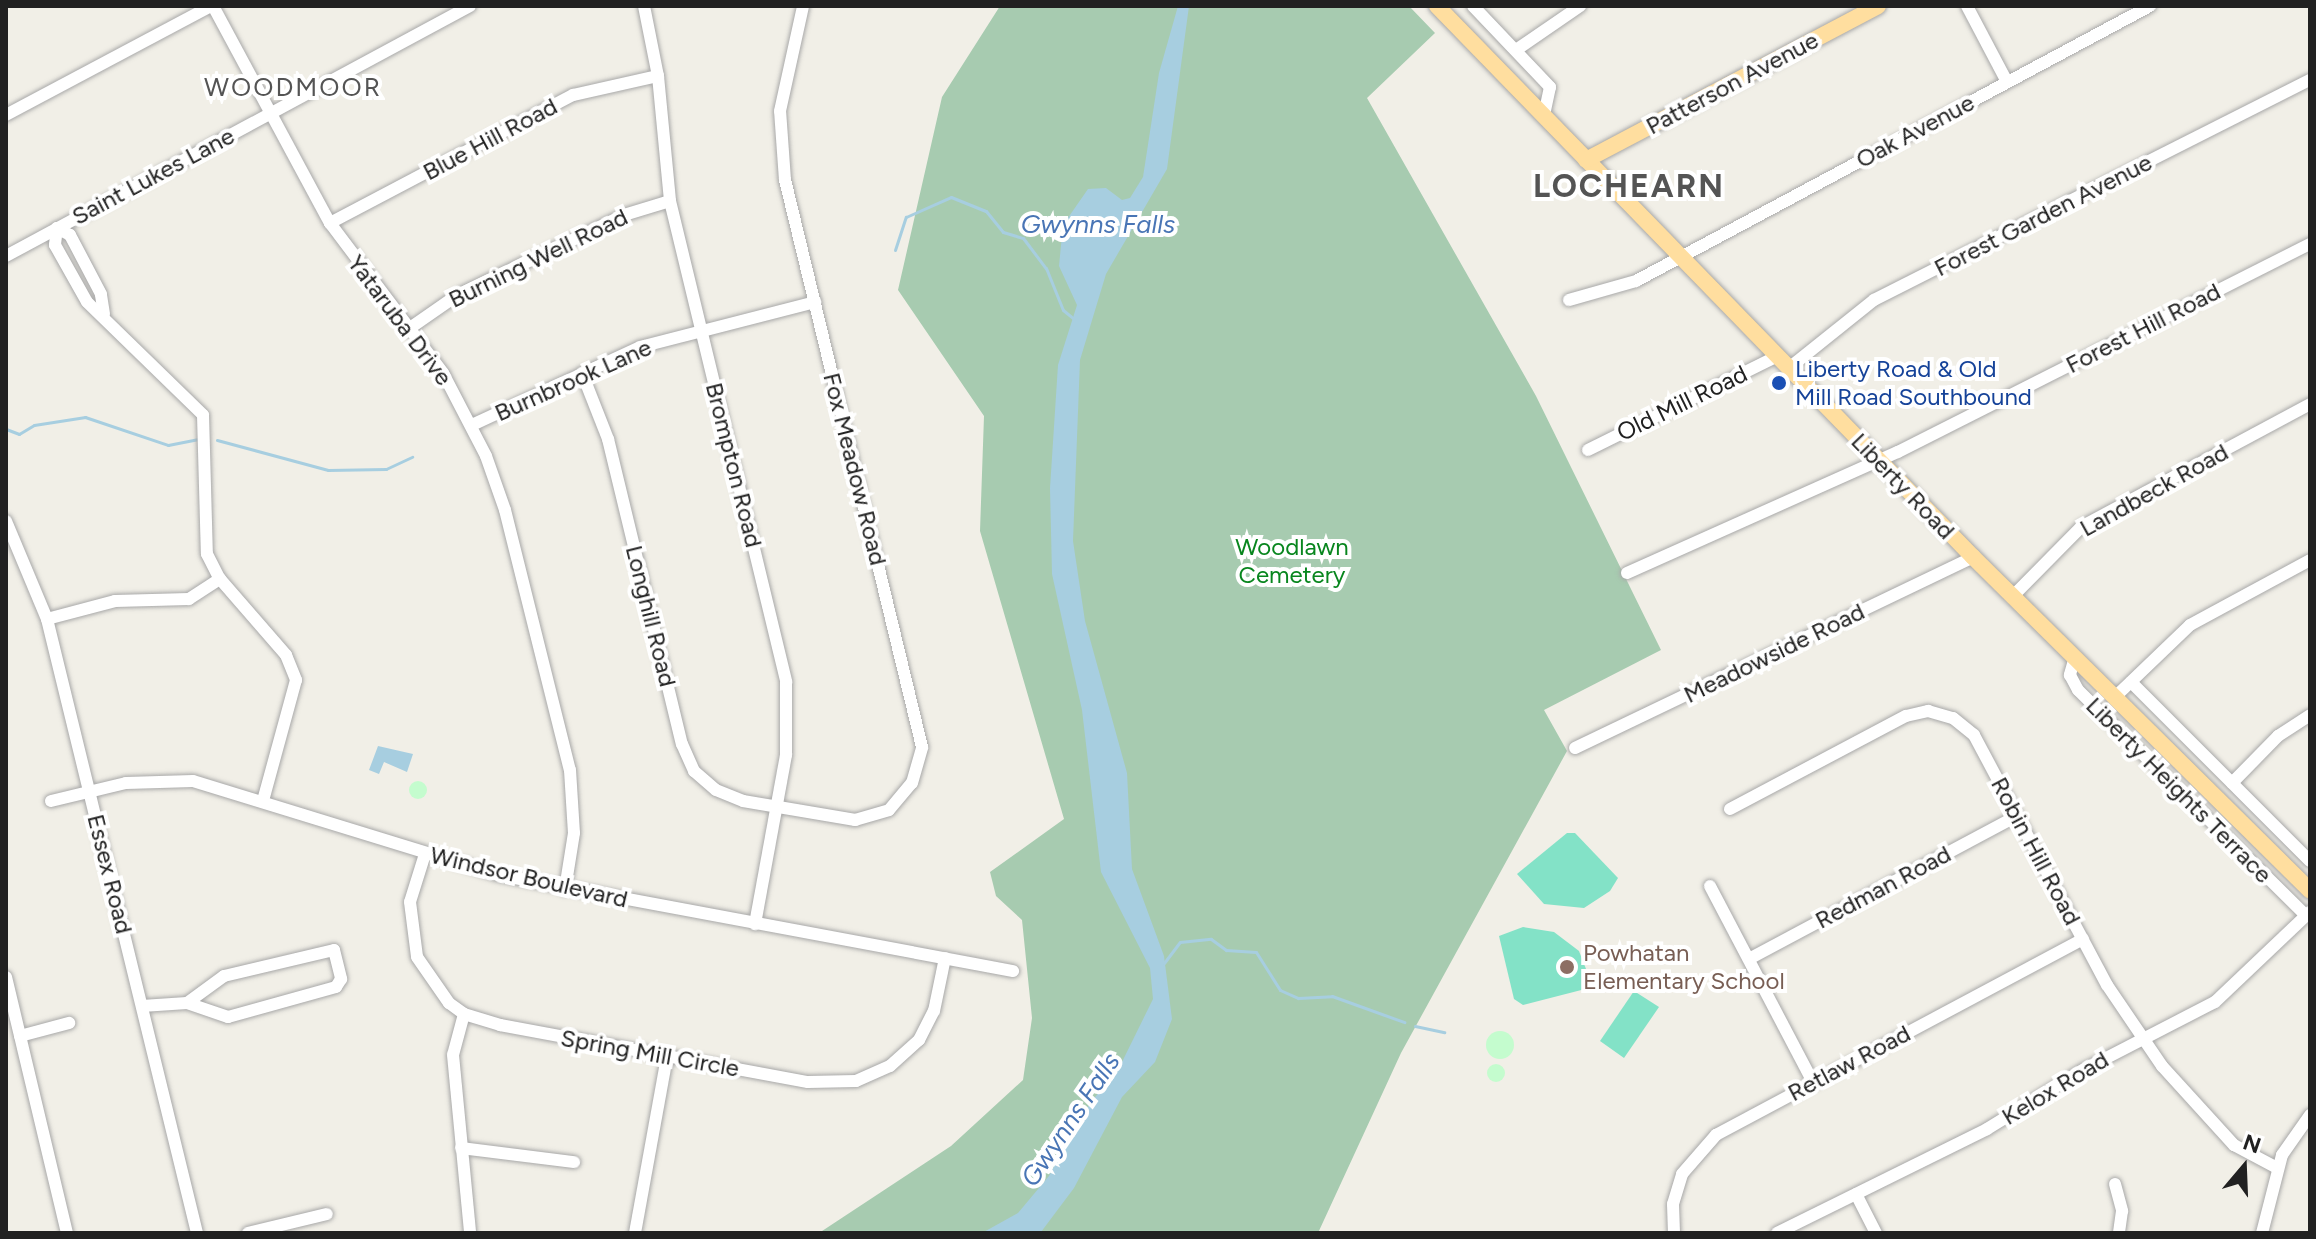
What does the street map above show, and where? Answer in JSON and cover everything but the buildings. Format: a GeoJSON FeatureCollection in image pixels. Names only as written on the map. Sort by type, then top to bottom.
{"type":"FeatureCollection","features":[{"type":"Feature","properties":{"kind":"main road","name":"Liberty Road"},"geometry":{"type":"LineString","coordinates":[[1437,6],[1973,557],[2310,890]]}},
{"type":"Feature","properties":{"kind":"main road","name":"Patterson Avenue"},"geometry":{"type":"LineString","coordinates":[[1586,160],[1878,6]]}},
{"type":"Feature","properties":{"kind":"street","name":"Yataruba Drive"},"geometry":{"type":"LineString","coordinates":[[212,6],[330,223],[410,328],[472,425],[505,510],[570,770],[574,833],[565,889]]}},
{"type":"Feature","properties":{"kind":"street"},"geometry":{"type":"LineString","coordinates":[[6,115],[212,6]]}},
{"type":"Feature","properties":{"kind":"street","name":"Saint Lukes Lane"},"geometry":{"type":"LineString","coordinates":[[6,256],[470,6]]}},
{"type":"Feature","properties":{"kind":"street","name":"Brompton Road"},"geometry":{"type":"LineString","coordinates":[[644,6],[658,76],[670,201],[786,682],[788,733],[755,924]]}},
{"type":"Feature","properties":{"kind":"street","name":"Fox Meadow Road"},"geometry":{"type":"LineString","coordinates":[[777,807],[842,819],[877,816],[905,795],[921,759],[920,737],[785,180],[779,132],[803,6]]}},
{"type":"Feature","properties":{"kind":"street"},"geometry":{"type":"LineString","coordinates":[[1473,6],[1550,87],[1544,116]]}},
{"type":"Feature","properties":{"kind":"street"},"geometry":{"type":"LineString","coordinates":[[1516,50],[1580,6]]}},
{"type":"Feature","properties":{"kind":"street"},"geometry":{"type":"LineString","coordinates":[[1967,6],[2007,82]]}},
{"type":"Feature","properties":{"kind":"street","name":"Oak Avenue"},"geometry":{"type":"LineString","coordinates":[[1569,300],[1625,286],[2150,6]]}},
{"type":"Feature","properties":{"kind":"street","name":"Blue Hill Road"},"geometry":{"type":"LineString","coordinates":[[330,223],[573,95],[658,76]]}},
{"type":"Feature","properties":{"kind":"street","name":"Forest Garden Avenue"},"geometry":{"type":"LineString","coordinates":[[1783,362],[1874,300],[2310,80]]}},
{"type":"Feature","properties":{"kind":"street","name":"Burning Well Road"},"geometry":{"type":"LineString","coordinates":[[410,328],[456,296],[624,215],[670,201]]}},
{"type":"Feature","properties":{"kind":"street"},"geometry":{"type":"LineString","coordinates":[[57,228],[70,235],[101,294],[104,314],[203,415],[204,539],[220,579],[286,655],[296,680],[263,801]]}},
{"type":"Feature","properties":{"kind":"street","name":"Forest Hill Road"},"geometry":{"type":"LineString","coordinates":[[1627,573],[1878,460],[2310,244]]}},
{"type":"Feature","properties":{"kind":"street","name":"Burnbrook Lane"},"geometry":{"type":"LineString","coordinates":[[472,425],[640,347],[815,302]]}},
{"type":"Feature","properties":{"kind":"street","name":"Old Mill Road"},"geometry":{"type":"LineString","coordinates":[[1588,450],[1783,362]]}},
{"type":"Feature","properties":{"kind":"street","name":"Longhill Road"},"geometry":{"type":"LineString","coordinates":[[582,373],[608,439],[688,759],[716,790],[777,807]]}},
{"type":"Feature","properties":{"kind":"street","name":"Landbeck Road"},"geometry":{"type":"LineString","coordinates":[[2013,596],[2081,527],[2310,404]]}},
{"type":"Feature","properties":{"kind":"street","name":"Essex Road"},"geometry":{"type":"LineString","coordinates":[[6,521],[47,619],[197,1233]]}},
{"type":"Feature","properties":{"kind":"street","name":"Meadowside Road"},"geometry":{"type":"LineString","coordinates":[[1575,748],[1973,557]]}},
{"type":"Feature","properties":{"kind":"street"},"geometry":{"type":"LineString","coordinates":[[2115,697],[2190,625],[2310,560]]}},
{"type":"Feature","properties":{"kind":"street"},"geometry":{"type":"LineString","coordinates":[[47,619],[115,601],[189,599],[220,579]]}},
{"type":"Feature","properties":{"kind":"street","name":"Liberty Heights Terrace"},"geometry":{"type":"LineString","coordinates":[[2075,657],[2070,675],[2078,690],[2308,914]]}},
{"type":"Feature","properties":{"kind":"street","name":"Liberty Heights Terrace"},"geometry":{"type":"LineString","coordinates":[[2131,682],[2310,861]]}},
{"type":"Feature","properties":{"kind":"street","name":"Robin Hill Road"},"geometry":{"type":"LineString","coordinates":[[1730,809],[1906,716],[1928,711],[1953,718],[1974,735],[2083,939],[2174,1083],[2234,1145],[2277,1168]]}},
{"type":"Feature","properties":{"kind":"street"},"geometry":{"type":"LineString","coordinates":[[2232,783],[2278,736],[2310,715]]}},
{"type":"Feature","properties":{"kind":"street","name":"Windsor Boulevard"},"geometry":{"type":"LineString","coordinates":[[51,801],[90,791],[172,780],[263,801],[425,854],[565,889],[1013,971]]}},
{"type":"Feature","properties":{"kind":"street","name":"Redman Road"},"geometry":{"type":"LineString","coordinates":[[1749,959],[2017,816]]}},
{"type":"Feature","properties":{"kind":"street"},"geometry":{"type":"LineString","coordinates":[[425,854],[410,902],[411,939],[425,975],[464,1014],[453,1055],[470,1233]]}},
{"type":"Feature","properties":{"kind":"street"},"geometry":{"type":"LineString","coordinates":[[1710,886],[1813,1082]]}},
{"type":"Feature","properties":{"kind":"street","name":"Kelox Road"},"geometry":{"type":"LineString","coordinates":[[1777,1233],[1987,1129],[2215,1002],[2308,914]]}},
{"type":"Feature","properties":{"kind":"street","name":"Retlaw Road"},"geometry":{"type":"LineString","coordinates":[[1674,1233],[1676,1190],[1701,1147],[1813,1082],[2083,939]]}},
{"type":"Feature","properties":{"kind":"street"},"geometry":{"type":"LineString","coordinates":[[142,1006],[187,1003],[228,1017],[336,987],[341,979],[334,950],[224,976],[187,1003]]}},
{"type":"Feature","properties":{"kind":"street","name":"Spring Mill Circle"},"geometry":{"type":"LineString","coordinates":[[464,1014],[667,1057],[808,1082],[856,1081],[890,1066],[919,1040],[934,1011],[945,958]]}},
{"type":"Feature","properties":{"kind":"street"},"geometry":{"type":"LineString","coordinates":[[6,977],[62,1232]]}},
{"type":"Feature","properties":{"kind":"street"},"geometry":{"type":"LineString","coordinates":[[20,1036],[69,1023]]}},
{"type":"Feature","properties":{"kind":"street"},"geometry":{"type":"LineString","coordinates":[[635,1233],[667,1057]]}},
{"type":"Feature","properties":{"kind":"street"},"geometry":{"type":"LineString","coordinates":[[2262,1233],[2277,1168],[2310,1115]]}},
{"type":"Feature","properties":{"kind":"street"},"geometry":{"type":"LineString","coordinates":[[461,1148],[574,1162]]}},
{"type":"Feature","properties":{"kind":"street"},"geometry":{"type":"LineString","coordinates":[[2115,1184],[2122,1211],[2119,1233]]}},
{"type":"Feature","properties":{"kind":"street"},"geometry":{"type":"LineString","coordinates":[[1856,1194],[1876,1233]]}},
{"type":"Feature","properties":{"kind":"street"},"geometry":{"type":"LineString","coordinates":[[248,1233],[327,1214]]}},
{"type":"Feature","properties":{"kind":"green space","name":"Woodlawn Cemetery"},"geometry":{"type":"Polygon","coordinates":[[[1000,6],[1409,6],[1435,33],[1367,98],[1536,396],[1661,650],[1544,710],[1567,751],[1401,1053],[1318,1233],[819,1233],[951,1146],[1023,1080],[1032,1018],[1022,920],[996,896],[990,872],[1064,819],[980,531],[984,416],[898,290],[942,97],[1000,6]]]}},
{"type":"Feature","properties":{"kind":"green space"},"geometry":{"type":"Polygon","coordinates":[[[414,781],[422,781],[427,790],[425,797],[414,799],[409,794],[409,786],[414,781]]]}},
{"type":"Feature","properties":{"kind":"green space"},"geometry":{"type":"Polygon","coordinates":[[[1567,833],[1575,833],[1618,878],[1610,891],[1584,908],[1544,904],[1517,874],[1567,833]]]}},
{"type":"Feature","properties":{"kind":"green space"},"geometry":{"type":"Polygon","coordinates":[[[1523,927],[1554,932],[1579,951],[1593,987],[1523,1005],[1514,999],[1499,936],[1523,927]]]}},
{"type":"Feature","properties":{"kind":"green space"},"geometry":{"type":"Polygon","coordinates":[[[1634,991],[1659,1007],[1624,1058],[1600,1041],[1634,991]]]}},
{"type":"Feature","properties":{"kind":"green space"},"geometry":{"type":"Polygon","coordinates":[[[1500,1031],[1510,1035],[1514,1045],[1510,1055],[1500,1059],[1490,1055],[1486,1045],[1490,1035],[1500,1031]]]}},
{"type":"Feature","properties":{"kind":"green space"},"geometry":{"type":"Polygon","coordinates":[[[1492,1064],[1500,1064],[1505,1073],[1503,1080],[1492,1082],[1487,1077],[1487,1069],[1492,1064]]]}},
{"type":"Feature","properties":{"kind":"water","name":"Gwynns Falls"},"geometry":{"type":"Polygon","coordinates":[[[1178,6],[1189,6],[1167,169],[1106,274],[1080,360],[1073,541],[1085,621],[1127,773],[1132,869],[1164,956],[1172,1019],[1155,1062],[1122,1097],[1074,1188],[1041,1232],[982,1233],[1018,1213],[1049,1176],[1080,1117],[1122,1062],[1153,999],[1150,968],[1101,872],[1082,710],[1052,574],[1050,488],[1058,365],[1077,305],[1059,266],[1063,225],[1088,189],[1106,188],[1122,200],[1130,198],[1143,177],[1159,73],[1178,6]]]}},
{"type":"Feature","properties":{"kind":"water"},"geometry":{"type":"Polygon","coordinates":[[[378,746],[413,754],[407,772],[384,762],[379,774],[369,770],[378,746]]]}},
{"type":"Feature","properties":{"kind":"waterway"},"geometry":{"type":"LineString","coordinates":[[895,250],[906,217],[951,197],[986,211],[1003,232],[1023,238],[1046,268],[1063,310],[1074,319]]}},
{"type":"Feature","properties":{"kind":"waterway"},"geometry":{"type":"LineString","coordinates":[[6,429],[19,434],[34,425],[85,417],[168,445],[198,439]]}},
{"type":"Feature","properties":{"kind":"waterway"},"geometry":{"type":"LineString","coordinates":[[217,440],[328,470],[386,469],[412,457]]}},
{"type":"Feature","properties":{"kind":"waterway"},"geometry":{"type":"LineString","coordinates":[[1164,963],[1180,942],[1211,939],[1226,950],[1256,952],[1280,990],[1298,998],[1332,996],[1404,1022]]}},
{"type":"Feature","properties":{"kind":"waterway"},"geometry":{"type":"LineString","coordinates":[[1415,1026],[1444,1032]]}},
{"type":"Feature","properties":{"kind":"place","name":"Liberty Road & Old Mill Road Southbound"},"geometry":{"type":"Point","coordinates":[1779,383]}},
{"type":"Feature","properties":{"kind":"place","name":"Powhatan Elementary School"},"geometry":{"type":"Point","coordinates":[1567,967]}},
{"type":"Feature","properties":{"kind":"district","name":"WOODMOOR"},"geometry":{"type":"Point","coordinates":[293,88]}},
{"type":"Feature","properties":{"kind":"district","name":"LOCHEARN"},"geometry":{"type":"Point","coordinates":[1629,186]}}]}
